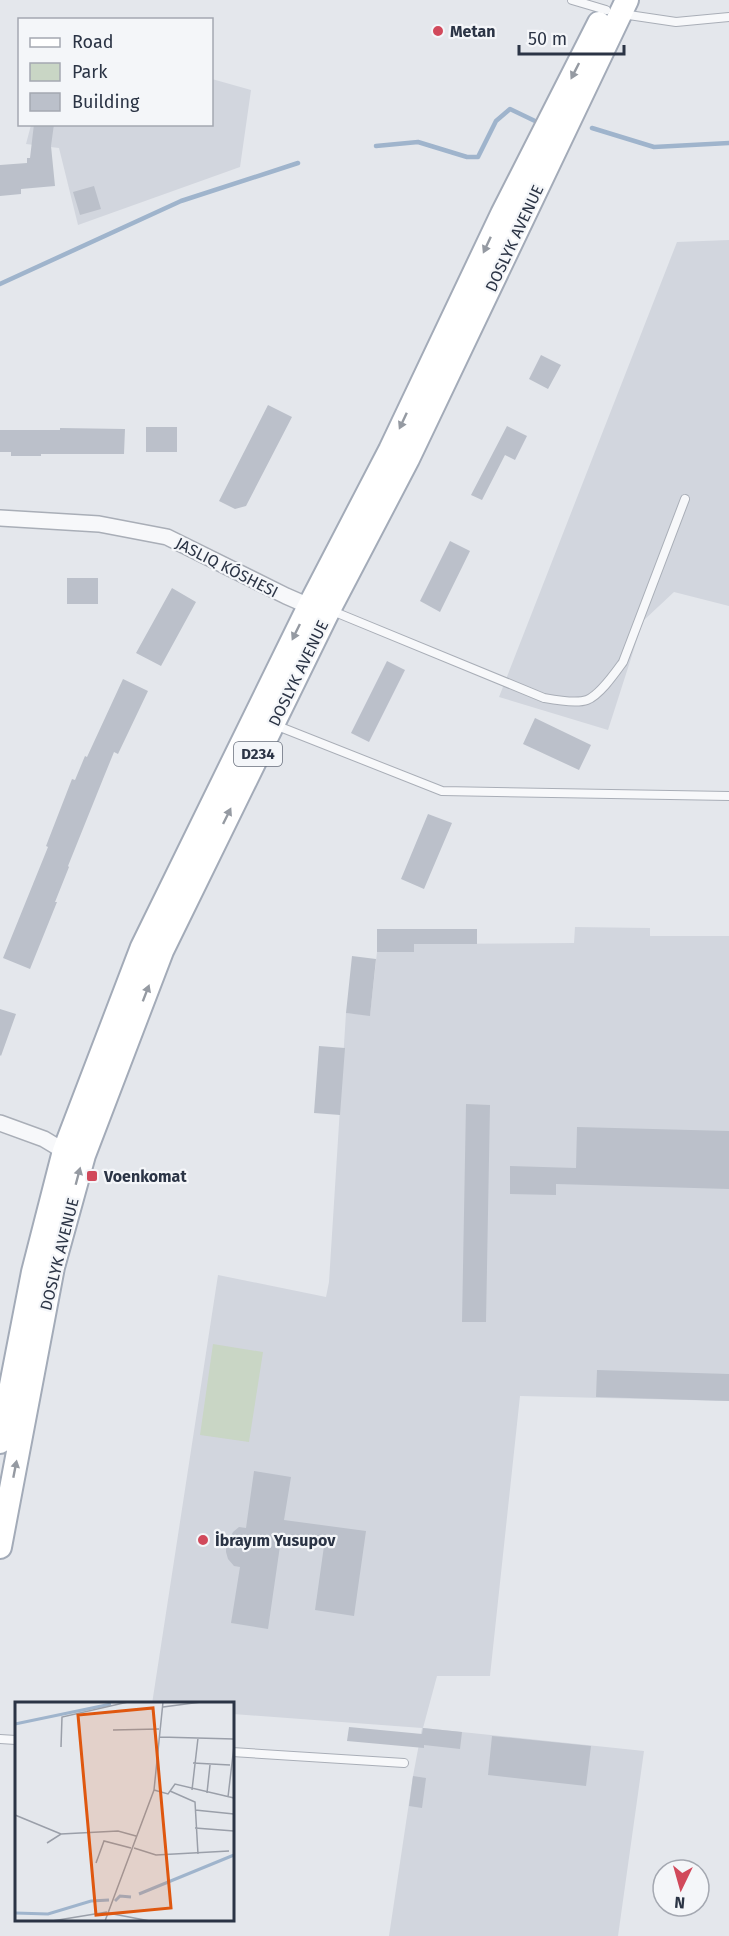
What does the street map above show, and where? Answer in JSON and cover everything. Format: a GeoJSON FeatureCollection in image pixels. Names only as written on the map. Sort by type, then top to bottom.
{"type":"FeatureCollection","features":[{"type":"Feature","properties":{"kind":"main road","name":"DOSLYK AVENUE"},"geometry":{"type":"LineString","coordinates":[[0,1442],[33,1272],[64,1151],[142,947],[399,455],[502,214],[616,6]]}},
{"type":"Feature","properties":{"kind":"main road","name":"DOSLYK AVENUE"},"geometry":{"type":"LineString","coordinates":[[0,1547],[52,1267],[84,1155],[162,951],[273,724],[319,608]]}},
{"type":"Feature","properties":{"kind":"street"},"geometry":{"type":"LineString","coordinates":[[0,518],[99,524],[167,537],[319,608]]}},
{"type":"Feature","properties":{"kind":"street"},"geometry":{"type":"LineString","coordinates":[[0,1123],[44,1139],[64,1151]]}},
{"type":"Feature","properties":{"kind":"lane"},"geometry":{"type":"LineString","coordinates":[[572,0],[616,6],[676,22],[729,17]]}},
{"type":"Feature","properties":{"kind":"lane"},"geometry":{"type":"LineString","coordinates":[[319,608],[544,698],[565,701],[587,700],[608,683],[623,662],[685,499]]}},
{"type":"Feature","properties":{"kind":"lane"},"geometry":{"type":"LineString","coordinates":[[273,724],[442,791],[729,796]]}},
{"type":"Feature","properties":{"kind":"lane"},"geometry":{"type":"LineString","coordinates":[[0,1739],[15,1740]]}},
{"type":"Feature","properties":{"kind":"lane"},"geometry":{"type":"LineString","coordinates":[[234,1752],[404,1762]]}},
{"type":"Feature","properties":{"kind":"shaded area"},"geometry":{"type":"Polygon","coordinates":[[[213,79],[251,90],[240,167],[78,225],[59,148],[26,144],[31,126],[213,126],[213,79]]]}},
{"type":"Feature","properties":{"kind":"shaded area"},"geometry":{"type":"Polygon","coordinates":[[[729,240],[729,606],[674,592],[643,621],[608,730],[499,697],[677,242],[729,240]]]}},
{"type":"Feature","properties":{"kind":"shaded area"},"geometry":{"type":"Polygon","coordinates":[[[575,927],[650,928],[650,936],[729,936],[729,1401],[520,1396],[490,1676],[437,1676],[423,1728],[644,1751],[618,1936],[389,1936],[422,1728],[234,1714],[234,1702],[152,1702],[218,1275],[326,1297],[329,1282],[346,1013],[370,1015],[377,952],[413,952],[414,944],[574,943],[575,927]]]}},
{"type":"Feature","properties":{"kind":"green space"},"geometry":{"type":"Polygon","coordinates":[[[213,1344],[263,1352],[249,1442],[200,1435],[213,1344]]]}},
{"type":"Feature","properties":{"kind":"building"},"geometry":{"type":"Polygon","coordinates":[[[34,126],[54,126],[51,146],[55,186],[21,189],[21,194],[0,196],[0,165],[27,163],[27,158],[30,158],[34,126]]]}},
{"type":"Feature","properties":{"kind":"building"},"geometry":{"type":"Polygon","coordinates":[[[94,186],[101,209],[80,215],[73,192],[94,186]]]}},
{"type":"Feature","properties":{"kind":"building"},"geometry":{"type":"Polygon","coordinates":[[[541,355],[561,365],[548,389],[529,379],[541,355]]]}},
{"type":"Feature","properties":{"kind":"building"},"geometry":{"type":"Polygon","coordinates":[[[268,405],[292,417],[246,506],[235,509],[219,501],[268,405]]]}},
{"type":"Feature","properties":{"kind":"building"},"geometry":{"type":"Polygon","coordinates":[[[507,426],[527,436],[515,460],[505,455],[482,500],[471,495],[507,426]]]}},
{"type":"Feature","properties":{"kind":"building"},"geometry":{"type":"Polygon","coordinates":[[[146,427],[177,427],[177,452],[146,452],[146,427]]]}},
{"type":"Feature","properties":{"kind":"building"},"geometry":{"type":"Polygon","coordinates":[[[60,428],[125,429],[124,454],[11,456],[11,452],[0,452],[0,430],[60,430],[60,428]]]}},
{"type":"Feature","properties":{"kind":"building"},"geometry":{"type":"Polygon","coordinates":[[[450,541],[470,551],[440,612],[420,601],[450,541]]]}},
{"type":"Feature","properties":{"kind":"building"},"geometry":{"type":"Polygon","coordinates":[[[67,578],[98,578],[98,604],[67,604],[67,578]]]}},
{"type":"Feature","properties":{"kind":"building"},"geometry":{"type":"Polygon","coordinates":[[[172,588],[196,602],[161,666],[136,653],[172,588]]]}},
{"type":"Feature","properties":{"kind":"building"},"geometry":{"type":"Polygon","coordinates":[[[387,661],[405,670],[369,742],[351,733],[387,661]]]}},
{"type":"Feature","properties":{"kind":"building"},"geometry":{"type":"Polygon","coordinates":[[[123,679],[148,691],[118,754],[114,752],[30,969],[3,958],[48,847],[46,846],[72,779],[75,780],[85,756],[87,757],[123,679]]]}},
{"type":"Feature","properties":{"kind":"building"},"geometry":{"type":"Polygon","coordinates":[[[535,718],[591,745],[579,770],[523,744],[535,718]]]}},
{"type":"Feature","properties":{"kind":"building"},"geometry":{"type":"Polygon","coordinates":[[[428,814],[452,823],[424,889],[401,879],[428,814]]]}},
{"type":"Feature","properties":{"kind":"building"},"geometry":{"type":"Polygon","coordinates":[[[377,929],[477,929],[477,944],[414,944],[414,952],[377,952],[377,929]]]}},
{"type":"Feature","properties":{"kind":"building"},"geometry":{"type":"Polygon","coordinates":[[[352,956],[376,959],[370,1016],[346,1013],[352,956]]]}},
{"type":"Feature","properties":{"kind":"building"},"geometry":{"type":"Polygon","coordinates":[[[0,1009],[16,1014],[1,1056],[0,1055],[0,1009]]]}},
{"type":"Feature","properties":{"kind":"building"},"geometry":{"type":"Polygon","coordinates":[[[319,1046],[345,1048],[340,1115],[314,1113],[319,1046]]]}},
{"type":"Feature","properties":{"kind":"building"},"geometry":{"type":"Polygon","coordinates":[[[466,1104],[490,1105],[486,1322],[462,1322],[466,1104]]]}},
{"type":"Feature","properties":{"kind":"building"},"geometry":{"type":"Polygon","coordinates":[[[577,1127],[729,1131],[729,1189],[556,1184],[556,1195],[510,1194],[510,1166],[576,1168],[577,1127]]]}},
{"type":"Feature","properties":{"kind":"building"},"geometry":{"type":"Polygon","coordinates":[[[597,1370],[729,1374],[729,1401],[596,1397],[597,1370]]]}},
{"type":"Feature","properties":{"kind":"building"},"geometry":{"type":"Polygon","coordinates":[[[254,1471],[291,1477],[284,1520],[366,1531],[354,1616],[315,1610],[324,1546],[281,1539],[268,1629],[231,1623],[240,1567],[234,1566],[228,1559],[226,1545],[233,1532],[239,1527],[246,1528],[254,1471]]]}},
{"type":"Feature","properties":{"kind":"building"},"geometry":{"type":"Polygon","coordinates":[[[349,1727],[422,1734],[423,1728],[462,1732],[460,1749],[347,1741],[349,1727]]]}},
{"type":"Feature","properties":{"kind":"building"},"geometry":{"type":"Polygon","coordinates":[[[492,1736],[591,1746],[586,1786],[488,1775],[492,1736]]]}},
{"type":"Feature","properties":{"kind":"building"},"geometry":{"type":"Polygon","coordinates":[[[413,1776],[426,1778],[422,1808],[409,1806],[413,1776]]]}},
{"type":"Feature","properties":{"kind":"waterway"},"geometry":{"type":"LineString","coordinates":[[376,146],[418,142],[467,157],[478,157],[496,121],[510,109],[535,121]]}},
{"type":"Feature","properties":{"kind":"waterway"},"geometry":{"type":"LineString","coordinates":[[592,128],[654,147],[729,143]]}},
{"type":"Feature","properties":{"kind":"waterway"},"geometry":{"type":"LineString","coordinates":[[0,284],[181,201],[298,163]]}},
{"type":"Feature","properties":{"kind":"place","name":"Metan"},"geometry":{"type":"Point","coordinates":[438,31]}},
{"type":"Feature","properties":{"kind":"place","name":"Voenkomat"},"geometry":{"type":"Point","coordinates":[92,1176]}},
{"type":"Feature","properties":{"kind":"place","name":"İbrayım Yusupov"},"geometry":{"type":"Point","coordinates":[203,1540]}}]}
